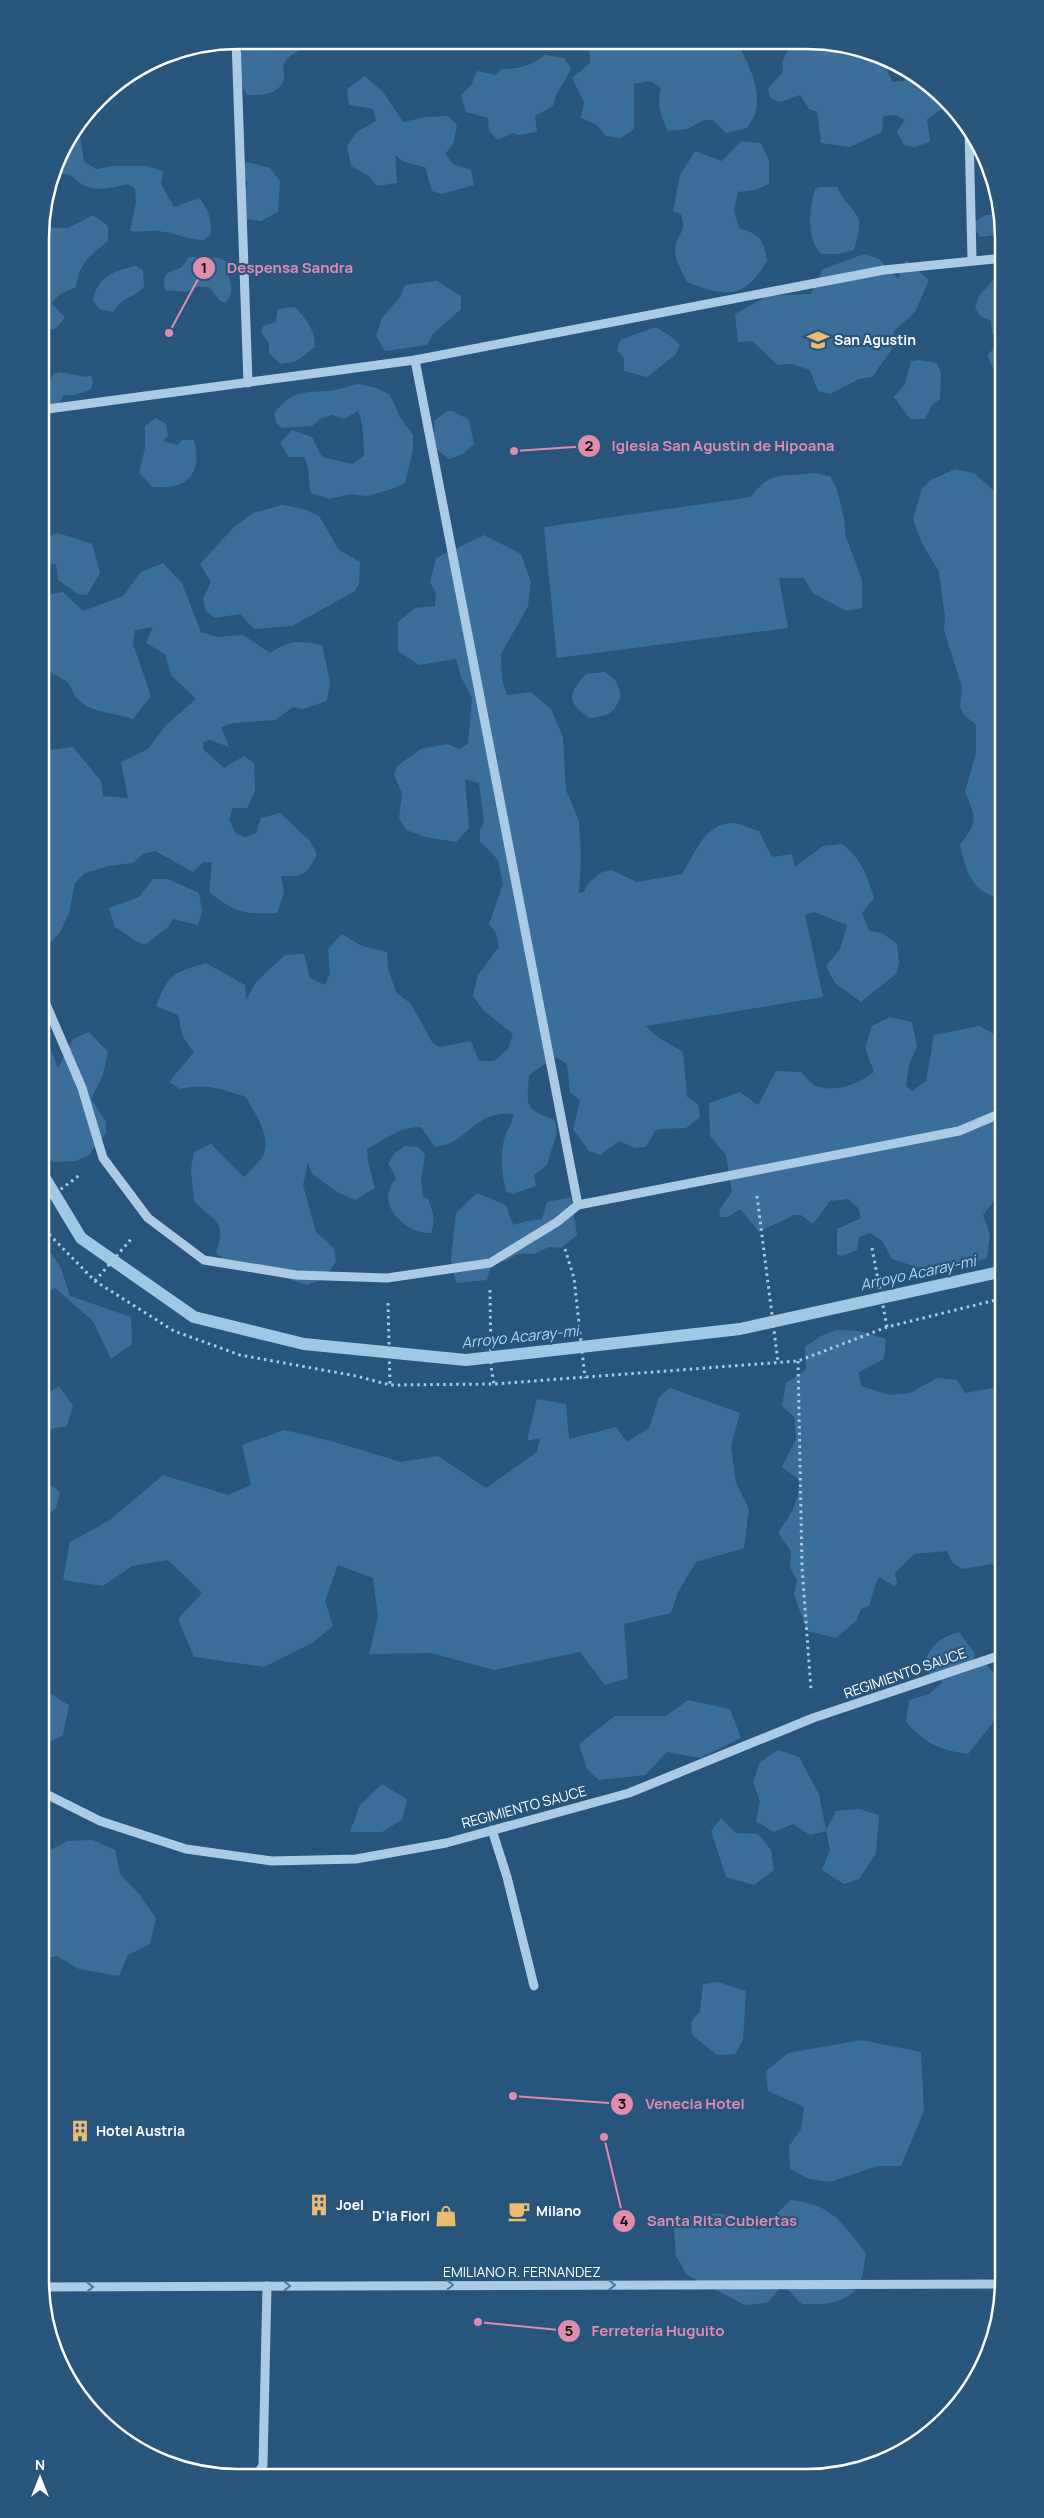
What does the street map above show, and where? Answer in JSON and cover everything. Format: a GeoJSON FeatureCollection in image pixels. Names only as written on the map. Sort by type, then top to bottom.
{"type":"FeatureCollection","features":[{"type":"Feature","properties":{"kind":"street"},"geometry":{"type":"LineString","coordinates":[[236,49],[248,383]]}},
{"type":"Feature","properties":{"kind":"street"},"geometry":{"type":"LineString","coordinates":[[969,142],[972,260]]}},
{"type":"Feature","properties":{"kind":"street"},"geometry":{"type":"LineString","coordinates":[[49,409],[415,360],[884,270],[995,259]]}},
{"type":"Feature","properties":{"kind":"street"},"geometry":{"type":"LineString","coordinates":[[415,360],[578,1205]]}},
{"type":"Feature","properties":{"kind":"street"},"geometry":{"type":"LineString","coordinates":[[49,1011],[82,1088],[103,1158],[148,1218],[204,1260],[296,1275],[387,1278],[490,1263],[557,1222],[578,1205],[959,1131],[995,1116]]}},
{"type":"Feature","properties":{"kind":"street","name":"REGIMIENTO SAUCE"},"geometry":{"type":"LineString","coordinates":[[49,1796],[100,1822],[186,1849],[272,1861],[356,1859],[446,1843],[629,1793],[813,1718],[995,1657]]}},
{"type":"Feature","properties":{"kind":"street"},"geometry":{"type":"LineString","coordinates":[[492,1830],[507,1877],[534,1986]]}},
{"type":"Feature","properties":{"kind":"street","name":"EMILIANO R. FERNANDEZ"},"geometry":{"type":"LineString","coordinates":[[49,2287],[995,2284]]}},
{"type":"Feature","properties":{"kind":"street"},"geometry":{"type":"LineString","coordinates":[[261,2469],[263,2466],[267,2286]]}},
{"type":"Feature","properties":{"kind":"path"},"geometry":{"type":"LineString","coordinates":[[49,1199],[77,1177]]}},
{"type":"Feature","properties":{"kind":"path"},"geometry":{"type":"LineString","coordinates":[[760,1216],[778,1362]]}},
{"type":"Feature","properties":{"kind":"path"},"geometry":{"type":"LineString","coordinates":[[49,1234],[95,1281],[174,1331],[240,1355],[356,1376],[390,1385],[494,1384],[798,1361],[887,1327],[995,1300]]}},
{"type":"Feature","properties":{"kind":"path"},"geometry":{"type":"LineString","coordinates":[[95,1281],[132,1237]]}},
{"type":"Feature","properties":{"kind":"path"},"geometry":{"type":"LineString","coordinates":[[872,1248],[887,1327]]}},
{"type":"Feature","properties":{"kind":"path"},"geometry":{"type":"LineString","coordinates":[[574,1278],[585,1378]]}},
{"type":"Feature","properties":{"kind":"path"},"geometry":{"type":"LineString","coordinates":[[490,1312],[491,1366],[494,1384]]}},
{"type":"Feature","properties":{"kind":"path"},"geometry":{"type":"LineString","coordinates":[[388,1314],[390,1385]]}},
{"type":"Feature","properties":{"kind":"path"},"geometry":{"type":"LineString","coordinates":[[798,1361],[802,1567],[813,1718]]}},
{"type":"Feature","properties":{"kind":"shaded area"},"geometry":{"type":"Polygon","coordinates":[[[243,49],[301,49],[286,60],[283,66],[284,79],[278,89],[258,95],[247,95],[238,78],[236,59],[243,49]]]}},
{"type":"Feature","properties":{"kind":"shaded area"},"geometry":{"type":"Polygon","coordinates":[[[589,49],[740,49],[755,84],[757,102],[755,115],[747,128],[726,133],[713,120],[704,120],[687,129],[668,131],[660,110],[661,88],[650,81],[634,84],[634,129],[621,138],[606,136],[597,125],[581,118],[584,102],[572,78],[590,63],[589,49]]]}},
{"type":"Feature","properties":{"kind":"shaded area"},"geometry":{"type":"Polygon","coordinates":[[[789,49],[818,49],[855,55],[886,66],[892,82],[904,81],[907,78],[943,108],[927,119],[930,142],[915,147],[904,145],[897,131],[905,120],[896,115],[883,116],[882,132],[850,147],[821,143],[817,112],[809,109],[800,95],[780,102],[770,98],[768,88],[783,72],[782,62],[789,49]]]}},
{"type":"Feature","properties":{"kind":"shaded area"},"geometry":{"type":"Polygon","coordinates":[[[545,55],[564,58],[571,68],[553,106],[535,116],[537,132],[519,135],[513,133],[498,140],[489,131],[488,118],[466,112],[461,96],[471,85],[477,71],[496,75],[501,69],[524,66],[535,62],[545,55]]]}},
{"type":"Feature","properties":{"kind":"shaded area"},"geometry":{"type":"Polygon","coordinates":[[[365,76],[384,93],[403,122],[426,117],[448,116],[457,125],[453,144],[445,154],[453,164],[471,170],[474,185],[442,194],[432,191],[425,167],[404,162],[395,155],[397,183],[377,186],[369,176],[351,166],[347,146],[357,132],[376,121],[373,109],[349,105],[347,89],[365,76]]]}},
{"type":"Feature","properties":{"kind":"shaded area"},"geometry":{"type":"Polygon","coordinates":[[[80,135],[84,162],[97,169],[112,166],[147,166],[163,171],[161,184],[174,207],[199,198],[209,214],[211,234],[204,240],[163,232],[130,231],[136,202],[135,189],[128,184],[106,188],[90,188],[70,175],[60,174],[68,154],[80,135]]]}},
{"type":"Feature","properties":{"kind":"shaded area"},"geometry":{"type":"Polygon","coordinates":[[[741,141],[761,143],[769,161],[769,184],[755,190],[738,192],[734,211],[739,228],[752,233],[760,239],[767,261],[759,274],[742,289],[733,292],[712,291],[687,282],[678,264],[675,249],[683,228],[681,214],[673,211],[680,175],[695,151],[722,161],[741,141]]]}},
{"type":"Feature","properties":{"kind":"shaded area"},"geometry":{"type":"Polygon","coordinates":[[[247,162],[270,168],[280,181],[278,212],[261,221],[246,219],[242,195],[248,183],[242,175],[242,168],[247,162]]]}},
{"type":"Feature","properties":{"kind":"shaded area"},"geometry":{"type":"Polygon","coordinates":[[[819,187],[837,187],[857,215],[859,227],[854,250],[838,254],[821,254],[816,248],[811,232],[810,214],[815,189],[819,187]]]}},
{"type":"Feature","properties":{"kind":"shaded area"},"geometry":{"type":"Polygon","coordinates":[[[93,215],[108,226],[108,241],[86,260],[80,271],[76,287],[60,294],[51,303],[65,318],[55,329],[49,329],[49,227],[68,228],[93,215]]]}},
{"type":"Feature","properties":{"kind":"shaded area"},"geometry":{"type":"Polygon","coordinates":[[[986,215],[994,215],[995,235],[980,237],[975,229],[975,221],[986,215]]]}},
{"type":"Feature","properties":{"kind":"shaded area"},"geometry":{"type":"Polygon","coordinates":[[[864,254],[879,259],[898,279],[906,260],[929,280],[915,312],[894,331],[892,349],[872,377],[859,379],[830,394],[818,391],[810,370],[792,364],[778,365],[752,341],[738,342],[735,314],[767,296],[811,294],[823,269],[864,254]]]}},
{"type":"Feature","properties":{"kind":"shaded area"},"geometry":{"type":"Polygon","coordinates":[[[189,257],[218,258],[226,261],[231,292],[226,303],[220,301],[209,287],[195,287],[187,292],[165,290],[164,279],[167,273],[182,267],[189,257]]]}},
{"type":"Feature","properties":{"kind":"shaded area"},"geometry":{"type":"Polygon","coordinates":[[[136,266],[143,270],[144,287],[121,303],[113,312],[99,309],[93,300],[98,286],[103,280],[114,272],[136,266]]]}},
{"type":"Feature","properties":{"kind":"shaded area"},"geometry":{"type":"Polygon","coordinates":[[[995,278],[995,336],[992,333],[991,321],[980,316],[975,307],[979,296],[995,278]]]}},
{"type":"Feature","properties":{"kind":"shaded area"},"geometry":{"type":"Polygon","coordinates":[[[437,281],[461,296],[461,309],[433,334],[427,345],[385,351],[376,336],[382,318],[400,297],[405,285],[437,281]]]}},
{"type":"Feature","properties":{"kind":"shaded area"},"geometry":{"type":"Polygon","coordinates":[[[295,307],[312,330],[315,347],[295,362],[281,364],[269,353],[269,343],[261,332],[263,326],[276,322],[278,309],[295,307]]]}},
{"type":"Feature","properties":{"kind":"shaded area"},"geometry":{"type":"Polygon","coordinates":[[[656,327],[680,345],[675,355],[647,377],[624,371],[624,358],[617,350],[620,340],[656,327]]]}},
{"type":"Feature","properties":{"kind":"shaded area"},"geometry":{"type":"Polygon","coordinates":[[[995,346],[995,369],[990,362],[988,355],[995,346]]]}},
{"type":"Feature","properties":{"kind":"shaded area"},"geometry":{"type":"Polygon","coordinates":[[[919,360],[937,363],[941,373],[940,399],[932,405],[925,419],[910,419],[894,397],[905,384],[911,361],[919,360]]]}},
{"type":"Feature","properties":{"kind":"shaded area"},"geometry":{"type":"Polygon","coordinates":[[[60,372],[86,377],[91,375],[93,382],[91,389],[75,395],[64,395],[55,410],[49,414],[49,381],[54,374],[60,372]]]}},
{"type":"Feature","properties":{"kind":"shaded area"},"geometry":{"type":"Polygon","coordinates":[[[358,384],[377,388],[390,395],[400,417],[413,435],[413,449],[405,483],[367,496],[350,494],[330,499],[311,493],[304,457],[289,457],[280,443],[292,430],[312,437],[322,457],[352,464],[364,456],[360,415],[358,411],[344,419],[332,415],[320,419],[312,426],[282,428],[276,423],[274,414],[286,401],[298,394],[332,390],[358,384]]]}},
{"type":"Feature","properties":{"kind":"shaded area"},"geometry":{"type":"Polygon","coordinates":[[[447,411],[453,411],[469,420],[474,444],[463,454],[449,459],[435,448],[434,421],[447,411]]]}},
{"type":"Feature","properties":{"kind":"shaded area"},"geometry":{"type":"Polygon","coordinates":[[[156,418],[166,424],[168,436],[163,441],[177,445],[182,440],[194,440],[196,462],[194,471],[190,477],[175,486],[153,487],[139,473],[145,448],[145,426],[156,418]]]}},
{"type":"Feature","properties":{"kind":"shaded area"},"geometry":{"type":"Polygon","coordinates":[[[955,469],[974,473],[995,492],[995,898],[978,887],[973,881],[965,865],[960,845],[973,825],[974,820],[965,792],[976,753],[976,725],[964,715],[960,707],[962,687],[944,630],[945,617],[939,572],[922,543],[913,520],[922,488],[931,480],[955,469]]]}},
{"type":"Feature","properties":{"kind":"shaded area"},"geometry":{"type":"Polygon","coordinates":[[[814,473],[830,476],[837,489],[846,537],[862,580],[862,608],[846,611],[813,593],[804,578],[779,578],[788,628],[557,658],[544,527],[751,497],[758,488],[772,478],[814,473]]]}},
{"type":"Feature","properties":{"kind":"shaded area"},"geometry":{"type":"Polygon","coordinates":[[[282,505],[304,509],[319,516],[339,550],[360,562],[359,584],[355,591],[292,626],[254,629],[240,614],[215,618],[206,611],[203,599],[211,582],[200,564],[233,528],[253,513],[282,505]]]}},
{"type":"Feature","properties":{"kind":"shaded area"},"geometry":{"type":"Polygon","coordinates":[[[58,533],[92,544],[100,573],[87,595],[78,594],[58,580],[56,564],[49,565],[49,536],[58,533]]]}},
{"type":"Feature","properties":{"kind":"shaded area"},"geometry":{"type":"Polygon","coordinates":[[[484,535],[521,554],[531,582],[528,606],[501,654],[502,679],[507,695],[531,692],[551,709],[563,737],[566,790],[579,821],[581,858],[579,893],[584,892],[587,885],[600,873],[611,870],[637,882],[682,874],[707,834],[722,824],[735,823],[759,831],[772,857],[792,854],[795,867],[823,846],[842,844],[849,849],[859,862],[872,890],[874,898],[862,913],[869,931],[882,933],[897,944],[899,962],[897,973],[861,1002],[835,983],[826,966],[840,949],[847,925],[814,912],[805,915],[823,997],[646,1026],[656,1036],[683,1052],[687,1097],[698,1104],[700,1117],[686,1128],[655,1131],[646,1147],[635,1148],[619,1141],[600,1155],[589,1151],[573,1129],[580,1101],[570,1092],[567,1064],[555,1057],[529,1075],[529,1105],[537,1112],[555,1120],[557,1132],[547,1165],[534,1175],[536,1186],[513,1194],[506,1191],[502,1153],[505,1136],[513,1114],[499,1114],[488,1117],[456,1140],[435,1147],[421,1127],[406,1129],[367,1149],[368,1162],[375,1188],[355,1200],[337,1192],[312,1174],[308,1163],[303,1185],[316,1232],[334,1248],[336,1262],[323,1279],[307,1285],[278,1273],[227,1263],[216,1252],[220,1233],[217,1222],[194,1201],[191,1169],[194,1152],[211,1144],[244,1177],[261,1159],[266,1144],[265,1136],[259,1120],[246,1097],[221,1089],[206,1087],[180,1089],[169,1082],[194,1052],[183,1037],[178,1015],[156,1006],[165,986],[178,972],[206,963],[245,985],[246,1000],[256,982],[285,955],[304,954],[310,978],[325,985],[330,973],[328,949],[342,934],[362,946],[387,952],[388,969],[396,992],[411,1004],[432,1042],[439,1047],[471,1041],[479,1061],[494,1061],[508,1049],[513,1034],[483,1010],[473,996],[478,975],[499,947],[496,933],[489,924],[503,884],[498,860],[480,841],[480,830],[484,823],[479,783],[465,779],[469,828],[456,842],[425,837],[406,830],[399,818],[402,793],[394,775],[397,766],[421,749],[448,744],[459,749],[468,744],[472,698],[461,677],[456,659],[419,665],[398,651],[398,622],[415,608],[435,606],[436,593],[430,582],[436,558],[484,535]]]}},
{"type":"Feature","properties":{"kind":"shaded area"},"geometry":{"type":"Polygon","coordinates":[[[163,563],[182,583],[201,632],[218,637],[243,635],[270,653],[289,643],[295,642],[322,645],[330,682],[327,701],[303,709],[293,707],[275,720],[234,723],[221,727],[229,747],[210,740],[203,742],[203,749],[224,768],[244,756],[254,763],[255,791],[247,808],[233,808],[229,819],[236,834],[245,837],[256,833],[261,818],[280,813],[310,841],[317,854],[304,873],[294,876],[281,876],[284,893],[277,913],[248,913],[240,911],[209,892],[212,862],[203,862],[193,872],[155,851],[143,854],[133,863],[109,866],[85,873],[75,883],[69,913],[60,932],[49,946],[49,751],[73,747],[101,781],[103,796],[128,798],[121,762],[148,749],[166,725],[196,699],[171,675],[165,654],[146,643],[153,627],[135,630],[133,644],[151,696],[133,719],[95,710],[82,703],[68,683],[49,671],[49,594],[63,592],[83,611],[123,596],[141,572],[163,563]]]}},
{"type":"Feature","properties":{"kind":"shaded area"},"geometry":{"type":"Polygon","coordinates":[[[605,672],[616,681],[621,696],[613,711],[606,715],[590,718],[577,708],[572,698],[573,693],[586,674],[605,672]]]}},
{"type":"Feature","properties":{"kind":"shaded area"},"geometry":{"type":"Polygon","coordinates":[[[153,879],[168,879],[199,893],[202,911],[198,925],[173,919],[168,927],[146,944],[134,940],[115,927],[109,908],[139,897],[153,879]]]}},
{"type":"Feature","properties":{"kind":"shaded area"},"geometry":{"type":"Polygon","coordinates":[[[890,1017],[912,1022],[917,1046],[909,1065],[906,1086],[912,1091],[926,1081],[934,1035],[979,1026],[995,1034],[995,1200],[983,1215],[990,1235],[987,1258],[968,1264],[929,1271],[892,1259],[882,1241],[870,1233],[859,1237],[857,1250],[842,1256],[837,1254],[837,1229],[861,1218],[858,1208],[848,1199],[830,1201],[813,1224],[801,1215],[794,1215],[759,1232],[741,1210],[728,1217],[721,1217],[719,1210],[732,1192],[726,1155],[710,1136],[709,1103],[740,1092],[758,1105],[776,1071],[801,1072],[814,1085],[824,1088],[839,1088],[854,1084],[874,1072],[865,1048],[872,1026],[890,1017]]]}},
{"type":"Feature","properties":{"kind":"shaded area"},"geometry":{"type":"Polygon","coordinates":[[[89,1032],[108,1052],[103,1075],[91,1099],[106,1122],[106,1133],[88,1156],[76,1161],[53,1162],[49,1160],[49,1045],[58,1068],[73,1039],[89,1032]]]}},
{"type":"Feature","properties":{"kind":"shaded area"},"geometry":{"type":"Polygon","coordinates":[[[405,1146],[418,1147],[425,1154],[421,1182],[423,1197],[428,1199],[433,1216],[431,1233],[414,1230],[406,1226],[393,1213],[390,1205],[388,1197],[390,1188],[396,1178],[388,1163],[395,1153],[405,1146]]]}},
{"type":"Feature","properties":{"kind":"shaded area"},"geometry":{"type":"Polygon","coordinates":[[[477,1193],[506,1205],[513,1225],[542,1219],[547,1202],[571,1197],[577,1235],[561,1248],[549,1247],[534,1254],[518,1254],[506,1261],[492,1261],[487,1280],[456,1283],[451,1259],[456,1213],[477,1193]]]}},
{"type":"Feature","properties":{"kind":"shaded area"},"geometry":{"type":"Polygon","coordinates":[[[49,1250],[61,1268],[70,1296],[131,1317],[132,1344],[111,1359],[93,1321],[55,1288],[49,1291],[49,1250]]]}},
{"type":"Feature","properties":{"kind":"shaded area"},"geometry":{"type":"Polygon","coordinates":[[[836,1330],[859,1331],[886,1339],[884,1359],[859,1372],[861,1386],[889,1395],[910,1393],[937,1378],[957,1380],[965,1393],[993,1388],[995,1384],[995,1568],[992,1564],[962,1569],[952,1562],[947,1551],[914,1554],[895,1573],[897,1583],[894,1586],[879,1577],[869,1606],[861,1609],[856,1621],[836,1638],[807,1631],[794,1594],[797,1580],[790,1568],[791,1551],[778,1533],[796,1502],[799,1488],[799,1480],[782,1467],[796,1439],[794,1417],[782,1406],[786,1383],[806,1370],[805,1347],[821,1336],[836,1330]]]}},
{"type":"Feature","properties":{"kind":"shaded area"},"geometry":{"type":"Polygon","coordinates":[[[59,1386],[73,1406],[67,1426],[49,1429],[49,1392],[59,1386]]]}},
{"type":"Feature","properties":{"kind":"shaded area"},"geometry":{"type":"Polygon","coordinates":[[[670,1388],[740,1413],[731,1446],[736,1483],[749,1509],[744,1548],[696,1562],[678,1592],[671,1613],[624,1624],[628,1678],[605,1685],[580,1652],[494,1670],[431,1653],[369,1654],[378,1617],[373,1578],[338,1565],[325,1601],[333,1626],[312,1643],[264,1667],[194,1657],[178,1619],[202,1593],[168,1560],[132,1566],[103,1586],[63,1580],[70,1542],[110,1520],[163,1475],[228,1495],[251,1485],[242,1445],[284,1430],[331,1441],[401,1462],[438,1456],[486,1488],[537,1452],[540,1438],[527,1441],[537,1399],[566,1404],[569,1439],[616,1427],[627,1442],[649,1428],[659,1397],[670,1388]]]}},
{"type":"Feature","properties":{"kind":"shaded area"},"geometry":{"type":"Polygon","coordinates":[[[49,1484],[60,1492],[56,1508],[49,1513],[49,1484]]]}},
{"type":"Feature","properties":{"kind":"shaded area"},"geometry":{"type":"Polygon","coordinates":[[[959,1632],[975,1654],[972,1664],[984,1661],[995,1675],[995,1720],[968,1754],[934,1745],[906,1722],[909,1700],[929,1694],[943,1682],[925,1671],[927,1656],[939,1641],[959,1632]]]}},
{"type":"Feature","properties":{"kind":"shaded area"},"geometry":{"type":"Polygon","coordinates":[[[49,1693],[69,1705],[63,1735],[49,1742],[49,1693]]]}},
{"type":"Feature","properties":{"kind":"shaded area"},"geometry":{"type":"Polygon","coordinates":[[[688,1700],[730,1709],[741,1738],[700,1758],[667,1752],[645,1775],[599,1780],[587,1769],[579,1744],[615,1716],[666,1716],[688,1700]]]}},
{"type":"Feature","properties":{"kind":"shaded area"},"geometry":{"type":"Polygon","coordinates":[[[778,1750],[799,1757],[819,1794],[826,1830],[836,1811],[859,1809],[879,1815],[876,1853],[859,1879],[844,1884],[822,1870],[830,1850],[826,1831],[810,1835],[793,1824],[774,1832],[756,1821],[760,1801],[753,1782],[760,1762],[778,1750]]]}},
{"type":"Feature","properties":{"kind":"shaded area"},"geometry":{"type":"Polygon","coordinates":[[[382,1784],[407,1799],[402,1820],[382,1832],[350,1832],[360,1805],[382,1784]]]}},
{"type":"Feature","properties":{"kind":"shaded area"},"geometry":{"type":"Polygon","coordinates":[[[721,1818],[736,1833],[758,1834],[771,1850],[774,1870],[754,1885],[726,1877],[711,1831],[721,1818]]]}},
{"type":"Feature","properties":{"kind":"shaded area"},"geometry":{"type":"Polygon","coordinates":[[[93,1840],[115,1850],[120,1874],[139,1894],[156,1918],[150,1944],[128,1955],[119,1976],[79,1969],[57,1956],[49,1957],[49,1850],[68,1841],[93,1840]]]}},
{"type":"Feature","properties":{"kind":"shaded area"},"geometry":{"type":"Polygon","coordinates":[[[718,1982],[746,1991],[743,2040],[735,2054],[717,2055],[692,2035],[691,2022],[700,2011],[703,1984],[718,1982]]]}},
{"type":"Feature","properties":{"kind":"shaded area"},"geometry":{"type":"Polygon","coordinates":[[[861,2040],[921,2052],[924,2111],[901,2166],[877,2166],[830,2182],[809,2179],[790,2169],[789,2146],[801,2129],[804,2107],[768,2091],[766,2071],[788,2053],[861,2040]]]}},
{"type":"Feature","properties":{"kind":"shaded area"},"geometry":{"type":"Polygon","coordinates":[[[791,2200],[805,2202],[827,2211],[842,2224],[866,2253],[861,2281],[848,2296],[825,2304],[802,2304],[783,2285],[767,2303],[745,2305],[687,2275],[676,2256],[673,2219],[708,2214],[726,2215],[759,2230],[791,2200]]]}},
{"type":"Feature","properties":{"kind":"waterway","name":"Arroyo Acaray-mi"},"geometry":{"type":"LineString","coordinates":[[49,1185],[81,1238],[194,1317],[304,1344],[466,1360],[740,1329],[995,1273]]}},
{"type":"Feature","properties":{"kind":"place","name":"Despensa Sandra"},"geometry":{"type":"Point","coordinates":[169,333]}},
{"type":"Feature","properties":{"kind":"place","name":"San Agustin"},"geometry":{"type":"Point","coordinates":[818,340]}},
{"type":"Feature","properties":{"kind":"place","name":"Iglesia San Agustin de Hipoana"},"geometry":{"type":"Point","coordinates":[514,451]}},
{"type":"Feature","properties":{"kind":"place","name":"Venecia Hotel"},"geometry":{"type":"Point","coordinates":[513,2096]}},
{"type":"Feature","properties":{"kind":"place","name":"Hotel Austria"},"geometry":{"type":"Point","coordinates":[80,2131]}},
{"type":"Feature","properties":{"kind":"place","name":"Santa Rita Cubiertas"},"geometry":{"type":"Point","coordinates":[604,2137]}},
{"type":"Feature","properties":{"kind":"place","name":"Joel"},"geometry":{"type":"Point","coordinates":[319,2205]}},
{"type":"Feature","properties":{"kind":"place","name":"Milano"},"geometry":{"type":"Point","coordinates":[519,2211]}},
{"type":"Feature","properties":{"kind":"place","name":"D'la Fiori"},"geometry":{"type":"Point","coordinates":[446,2216]}},
{"type":"Feature","properties":{"kind":"place","name":"Ferretería Huguito"},"geometry":{"type":"Point","coordinates":[478,2322]}}]}
